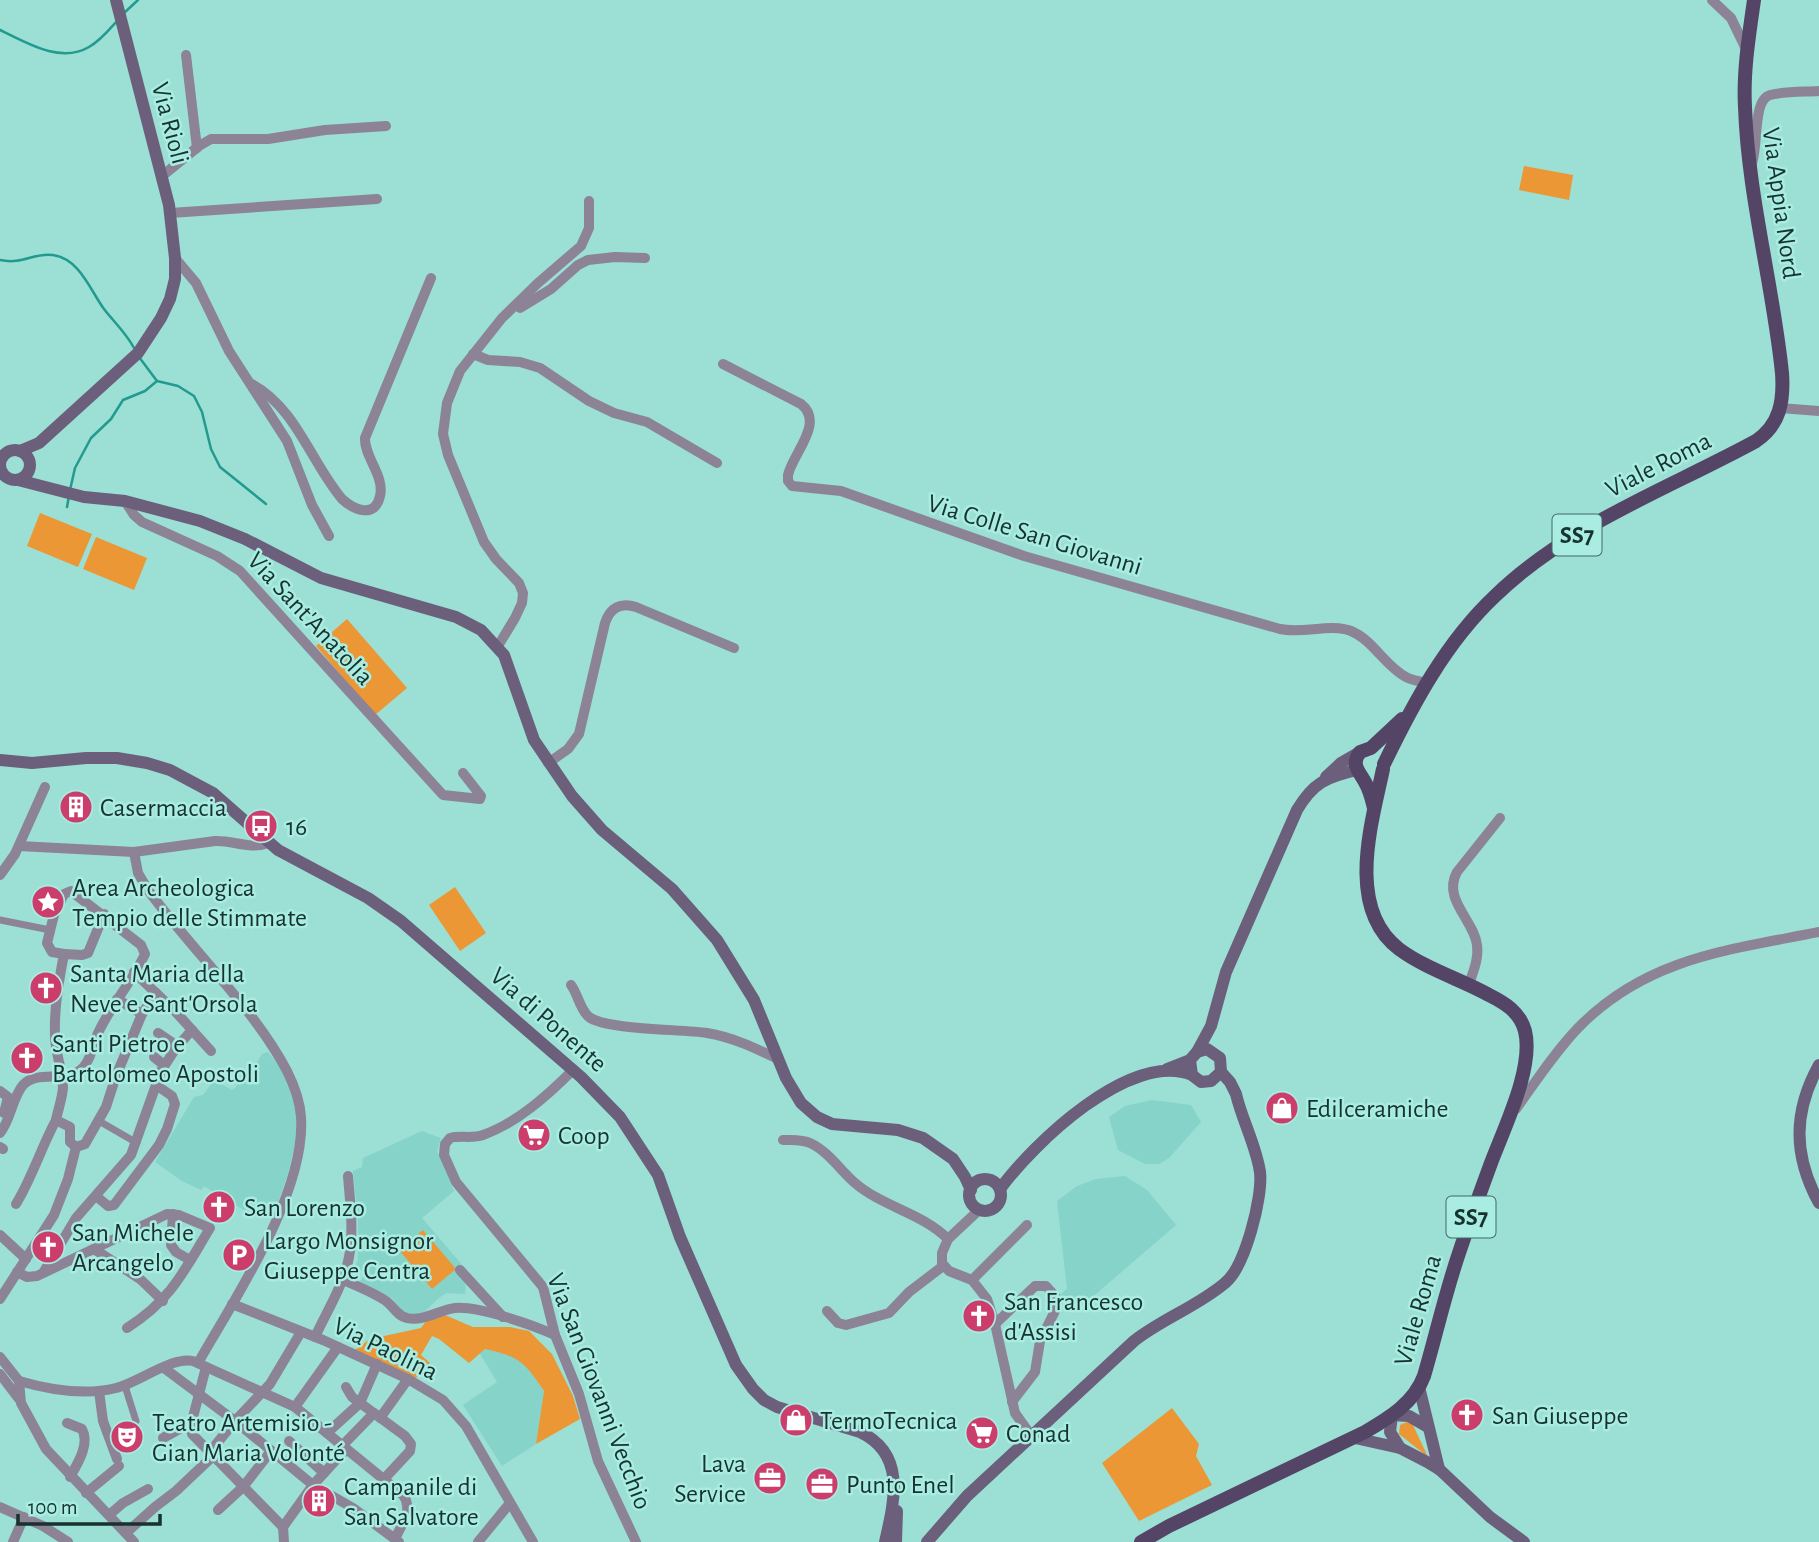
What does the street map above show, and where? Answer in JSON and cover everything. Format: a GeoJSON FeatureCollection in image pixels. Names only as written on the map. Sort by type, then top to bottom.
{"type":"FeatureCollection","features":[{"type":"Feature","properties":{"kind":"main road","name":"Via Appia Nord"},"geometry":{"type":"LineString","coordinates":[[1754,0],[1745,102],[1751,166],[1782,368],[1780,411]]}},
{"type":"Feature","properties":{"kind":"main road","name":"Via Rioli"},"geometry":{"type":"LineString","coordinates":[[39,443],[128,363],[148,339],[166,309],[175,275],[170,212],[116,1]]}},
{"type":"Feature","properties":{"kind":"main road","name":"Viale Roma"},"geometry":{"type":"LineString","coordinates":[[1141,1542],[1354,1438],[1392,1415],[1412,1398],[1419,1387],[1465,1234],[1506,1124],[1527,1048],[1525,1031],[1510,1007],[1401,950],[1382,929],[1372,904],[1367,871],[1369,829],[1384,767],[1427,683],[1479,612],[1529,567],[1607,517],[1758,440],[1771,428],[1780,411]]}},
{"type":"Feature","properties":{"kind":"main road"},"geometry":{"type":"LineString","coordinates":[[39,443],[27,474],[6,478],[1,462],[6,453],[20,451],[39,443]]}},
{"type":"Feature","properties":{"kind":"main road"},"geometry":{"type":"LineString","coordinates":[[20,451],[27,455],[30,465]]}},
{"type":"Feature","properties":{"kind":"main road","name":"Via Sant'Anatolia"},"geometry":{"type":"LineString","coordinates":[[30,465],[45,485]]}},
{"type":"Feature","properties":{"kind":"main road","name":"Via Sant'Anatolia"},"geometry":{"type":"LineString","coordinates":[[6,478],[169,512],[226,531],[328,581],[456,617],[481,630],[498,646],[512,671],[534,740],[548,763],[591,819],[672,889],[712,933],[749,992],[797,1099],[817,1117],[832,1124],[908,1132],[927,1140],[953,1159],[965,1177],[976,1207]]}},
{"type":"Feature","properties":{"kind":"main road","name":"Viale Roma"},"geometry":{"type":"LineString","coordinates":[[1366,750],[1414,707]]}},
{"type":"Feature","properties":{"kind":"main road"},"geometry":{"type":"LineString","coordinates":[[1366,750],[1355,760],[1368,786],[1375,809]]}},
{"type":"Feature","properties":{"kind":"main road"},"geometry":{"type":"LineString","coordinates":[[1192,1075],[1189,1065],[1211,1026],[1224,978],[1300,804],[1323,779],[1340,763],[1366,750],[1382,755],[1384,767],[1373,777],[1359,772],[1323,779]]}},
{"type":"Feature","properties":{"kind":"main road","name":"Via di Ponente"},"geometry":{"type":"LineString","coordinates":[[0,760],[27,763],[110,758],[159,766],[189,779],[213,793],[268,843],[368,898],[396,917],[573,1070],[614,1109],[653,1167],[680,1237],[745,1380],[760,1397],[772,1405],[847,1427],[877,1443],[884,1452],[893,1474],[895,1488],[885,1542]]}},
{"type":"Feature","properties":{"kind":"main road"},"geometry":{"type":"LineString","coordinates":[[927,1542],[955,1508],[1143,1334],[1218,1289],[1237,1271],[1245,1251],[1260,1184],[1258,1163],[1239,1107],[1216,1077],[1220,1058],[1213,1042],[1211,1026]]}},
{"type":"Feature","properties":{"kind":"main road"},"geometry":{"type":"LineString","coordinates":[[971,1190],[977,1182],[991,1183],[1010,1175],[1052,1132],[1086,1104],[1132,1080],[1163,1071],[1208,1049],[1220,1058]]}},
{"type":"Feature","properties":{"kind":"main road"},"geometry":{"type":"LineString","coordinates":[[1819,1065],[1803,1099],[1800,1136],[1805,1172],[1819,1203]]}},
{"type":"Feature","properties":{"kind":"main road"},"geometry":{"type":"LineString","coordinates":[[1163,1071],[1183,1072],[1200,1082],[1216,1077]]}},
{"type":"Feature","properties":{"kind":"main road"},"geometry":{"type":"LineString","coordinates":[[953,1159],[991,1183],[1000,1199],[990,1210],[976,1207]]}},
{"type":"Feature","properties":{"kind":"main road"},"geometry":{"type":"LineString","coordinates":[[1419,1387],[1439,1469]]}},
{"type":"Feature","properties":{"kind":"main road"},"geometry":{"type":"LineString","coordinates":[[1400,1448],[1390,1432],[1392,1415],[1409,1416],[1428,1427]]}},
{"type":"Feature","properties":{"kind":"main road"},"geometry":{"type":"LineString","coordinates":[[1354,1438],[1400,1448],[1439,1469],[1490,1517],[1524,1542]]}},
{"type":"Feature","properties":{"kind":"main road","name":"Via di Ponente"},"geometry":{"type":"LineString","coordinates":[[894,1503],[898,1517],[896,1542]]}},
{"type":"Feature","properties":{"kind":"street"},"geometry":{"type":"LineString","coordinates":[[1712,0],[1731,18],[1748,54]]}},
{"type":"Feature","properties":{"kind":"street"},"geometry":{"type":"LineString","coordinates":[[186,55],[197,148]]}},
{"type":"Feature","properties":{"kind":"street"},"geometry":{"type":"LineString","coordinates":[[1751,166],[1756,150],[1759,109],[1763,99],[1771,95],[1819,91]]}},
{"type":"Feature","properties":{"kind":"street"},"geometry":{"type":"LineString","coordinates":[[162,176],[209,140],[264,139],[325,130],[386,126]]}},
{"type":"Feature","properties":{"kind":"street"},"geometry":{"type":"LineString","coordinates":[[170,212],[377,199]]}},
{"type":"Feature","properties":{"kind":"street"},"geometry":{"type":"LineString","coordinates":[[498,646],[521,607],[523,590],[484,542],[448,455],[443,438],[445,415],[450,392],[473,354],[517,302],[581,246],[589,228],[589,201]]}},
{"type":"Feature","properties":{"kind":"street"},"geometry":{"type":"LineString","coordinates":[[483,342],[524,304],[551,289],[584,262],[608,257],[645,258]]}},
{"type":"Feature","properties":{"kind":"street"},"geometry":{"type":"LineString","coordinates":[[175,258],[195,283],[229,351],[290,446],[312,505],[329,536]]}},
{"type":"Feature","properties":{"kind":"street"},"geometry":{"type":"LineString","coordinates":[[251,384],[270,396],[283,409],[342,499],[358,510],[372,509],[380,499],[381,488],[365,446],[365,438],[431,278]]}},
{"type":"Feature","properties":{"kind":"street"},"geometry":{"type":"LineString","coordinates":[[473,354],[488,360],[520,362],[540,368],[589,401],[614,413],[647,422],[717,463]]}},
{"type":"Feature","properties":{"kind":"street","name":"Via Colle San Giovanni"},"geometry":{"type":"LineString","coordinates":[[723,364],[801,404],[808,411],[811,417],[810,426],[789,472],[788,481],[792,486],[841,491],[1024,556],[1283,629],[1349,630],[1402,674],[1427,683]]}},
{"type":"Feature","properties":{"kind":"street"},"geometry":{"type":"LineString","coordinates":[[1780,411],[1819,411]]}},
{"type":"Feature","properties":{"kind":"street","name":"Via Sant'Anatolia"},"geometry":{"type":"LineString","coordinates":[[125,502],[142,522],[217,556],[237,569],[443,795],[480,799],[481,796],[463,773]]}},
{"type":"Feature","properties":{"kind":"street"},"geometry":{"type":"LineString","coordinates":[[548,763],[570,746],[579,734],[605,623],[615,607],[624,604],[640,608],[734,648]]}},
{"type":"Feature","properties":{"kind":"street"},"geometry":{"type":"LineString","coordinates":[[0,876],[19,846],[45,787]]}},
{"type":"Feature","properties":{"kind":"street"},"geometry":{"type":"LineString","coordinates":[[1469,984],[1477,959],[1477,946],[1474,934],[1456,900],[1452,884],[1457,872],[1500,818]]}},
{"type":"Feature","properties":{"kind":"street"},"geometry":{"type":"LineString","coordinates":[[19,846],[134,852],[219,840],[252,847],[268,843]]}},
{"type":"Feature","properties":{"kind":"street"},"geometry":{"type":"LineString","coordinates":[[134,852],[138,873],[145,886],[242,1006],[278,1057],[290,1078],[299,1104],[300,1139],[286,1196],[271,1233],[202,1365],[192,1422],[192,1434],[283,1527]]}},
{"type":"Feature","properties":{"kind":"street"},"geometry":{"type":"LineString","coordinates":[[1,1134],[26,1082],[80,1070],[86,1064],[103,1023],[145,951],[143,946],[104,914],[69,891],[63,896],[54,915],[48,948],[52,952],[64,954],[88,953],[104,914]]}},
{"type":"Feature","properties":{"kind":"street"},"geometry":{"type":"LineString","coordinates":[[0,920],[50,930]]}},
{"type":"Feature","properties":{"kind":"street"},"geometry":{"type":"LineString","coordinates":[[1506,1124],[1574,1032],[1603,1005],[1639,980],[1667,968],[1711,955],[1819,932]]}},
{"type":"Feature","properties":{"kind":"street"},"geometry":{"type":"LineString","coordinates":[[16,1204],[56,1120],[62,1091],[55,1032],[64,954]]}},
{"type":"Feature","properties":{"kind":"street"},"geometry":{"type":"LineString","coordinates":[[134,972],[211,1051]]}},
{"type":"Feature","properties":{"kind":"street"},"geometry":{"type":"LineString","coordinates":[[571,985],[586,1013],[594,1019],[648,1028],[712,1034],[749,1045],[778,1059]]}},
{"type":"Feature","properties":{"kind":"street"},"geometry":{"type":"LineString","coordinates":[[76,1147],[85,1144],[99,1121],[142,1014],[156,993]]}},
{"type":"Feature","properties":{"kind":"street"},"geometry":{"type":"LineString","coordinates":[[117,999],[142,1014]]}},
{"type":"Feature","properties":{"kind":"street"},"geometry":{"type":"LineString","coordinates":[[43,1274],[67,1229],[128,1160],[137,1143],[164,1065],[192,1030]]}},
{"type":"Feature","properties":{"kind":"street"},"geometry":{"type":"LineString","coordinates":[[158,1033],[177,1046]]}},
{"type":"Feature","properties":{"kind":"street"},"geometry":{"type":"LineString","coordinates":[[154,1057],[164,1065]]}},
{"type":"Feature","properties":{"kind":"street","name":"Via San Giovanni Vecchio"},"geometry":{"type":"LineString","coordinates":[[573,1070],[510,1121],[482,1136],[452,1137],[444,1147],[447,1164],[460,1188],[541,1284],[554,1330],[579,1394],[599,1466],[636,1542]]}},
{"type":"Feature","properties":{"kind":"street"},"geometry":{"type":"LineString","coordinates":[[96,1196],[108,1206],[114,1205],[164,1137],[175,1104],[172,1096],[156,1085]]}},
{"type":"Feature","properties":{"kind":"street"},"geometry":{"type":"LineString","coordinates":[[0,1091],[7,1094],[8,1099],[1,1134]]}},
{"type":"Feature","properties":{"kind":"street"},"geometry":{"type":"LineString","coordinates":[[56,1120],[70,1127],[70,1142],[76,1147]]}},
{"type":"Feature","properties":{"kind":"street"},"geometry":{"type":"LineString","coordinates":[[99,1121],[137,1143]]}},
{"type":"Feature","properties":{"kind":"street"},"geometry":{"type":"LineString","coordinates":[[783,1140],[804,1141],[815,1146],[867,1193],[931,1224],[948,1239]]}},
{"type":"Feature","properties":{"kind":"street"},"geometry":{"type":"LineString","coordinates":[[0,1299],[58,1205],[76,1147]]}},
{"type":"Feature","properties":{"kind":"street"},"geometry":{"type":"LineString","coordinates":[[315,1337],[348,1261],[348,1176]]}},
{"type":"Feature","properties":{"kind":"street"},"geometry":{"type":"LineString","coordinates":[[976,1207],[948,1239],[942,1253],[943,1266],[952,1273],[972,1280],[987,1299],[1012,1402],[1018,1418],[1032,1437]]}},
{"type":"Feature","properties":{"kind":"street"},"geometry":{"type":"LineString","coordinates":[[17,1272],[30,1278],[43,1274],[160,1217],[173,1214],[210,1228],[163,1301],[127,1328]]}},
{"type":"Feature","properties":{"kind":"street"},"geometry":{"type":"LineString","coordinates":[[173,1214],[171,1245],[176,1252],[190,1260]]}},
{"type":"Feature","properties":{"kind":"street"},"geometry":{"type":"LineString","coordinates":[[972,1280],[1027,1225]]}},
{"type":"Feature","properties":{"kind":"street"},"geometry":{"type":"LineString","coordinates":[[0,1236],[26,1259]]}},
{"type":"Feature","properties":{"kind":"street"},"geometry":{"type":"LineString","coordinates":[[94,1249],[140,1279],[163,1301]]}},
{"type":"Feature","properties":{"kind":"street"},"geometry":{"type":"LineString","coordinates":[[827,1311],[838,1323],[846,1325],[891,1312],[943,1266]]}},
{"type":"Feature","properties":{"kind":"street"},"geometry":{"type":"LineString","coordinates":[[460,1270],[503,1317]]}},
{"type":"Feature","properties":{"kind":"street"},"geometry":{"type":"LineString","coordinates":[[342,1279],[384,1300],[406,1318],[421,1318],[459,1308],[554,1330]]}},
{"type":"Feature","properties":{"kind":"street"},"geometry":{"type":"LineString","coordinates":[[995,1324],[1035,1286],[1046,1286],[1055,1296],[1056,1309],[1040,1341],[1037,1366],[1028,1383],[1012,1402]]}},
{"type":"Feature","properties":{"kind":"street","name":"Via Paolina"},"geometry":{"type":"LineString","coordinates":[[234,1301],[377,1364],[439,1397],[457,1413],[533,1542]]}},
{"type":"Feature","properties":{"kind":"street"},"geometry":{"type":"LineString","coordinates":[[126,1533],[176,1492],[211,1455],[234,1421],[274,1379],[301,1332]]}},
{"type":"Feature","properties":{"kind":"street"},"geometry":{"type":"LineString","coordinates":[[295,1407],[338,1347]]}},
{"type":"Feature","properties":{"kind":"street"},"geometry":{"type":"LineString","coordinates":[[0,1357],[19,1381],[21,1403]]}},
{"type":"Feature","properties":{"kind":"street"},"geometry":{"type":"LineString","coordinates":[[19,1381],[57,1389],[99,1391],[125,1386],[164,1368],[183,1360],[202,1365],[295,1407],[403,1495],[408,1504],[407,1513],[397,1540],[359,1511],[313,1485],[164,1368]]}},
{"type":"Feature","properties":{"kind":"street"},"geometry":{"type":"LineString","coordinates":[[327,1433],[360,1403],[377,1364]]}},
{"type":"Feature","properties":{"kind":"street"},"geometry":{"type":"LineString","coordinates":[[0,1374],[21,1403],[46,1449],[134,1542]]}},
{"type":"Feature","properties":{"kind":"street"},"geometry":{"type":"LineString","coordinates":[[284,1542],[283,1527],[313,1485],[408,1379]]}},
{"type":"Feature","properties":{"kind":"street"},"geometry":{"type":"LineString","coordinates":[[125,1386],[136,1421]]}},
{"type":"Feature","properties":{"kind":"street"},"geometry":{"type":"LineString","coordinates":[[346,1387],[350,1395],[408,1438],[411,1444],[410,1451],[384,1479]]}},
{"type":"Feature","properties":{"kind":"street"},"geometry":{"type":"LineString","coordinates":[[86,1493],[118,1463],[102,1417],[99,1391]]}},
{"type":"Feature","properties":{"kind":"street"},"geometry":{"type":"LineString","coordinates":[[163,1438],[192,1422]]}},
{"type":"Feature","properties":{"kind":"street"},"geometry":{"type":"LineString","coordinates":[[67,1423],[82,1429],[85,1434],[82,1456],[70,1477]]}},
{"type":"Feature","properties":{"kind":"street"},"geometry":{"type":"LineString","coordinates":[[289,1441],[324,1473]]}},
{"type":"Feature","properties":{"kind":"street"},"geometry":{"type":"LineString","coordinates":[[218,1510],[243,1487],[271,1451]]}},
{"type":"Feature","properties":{"kind":"street"},"geometry":{"type":"LineString","coordinates":[[109,1515],[123,1503],[148,1489]]}},
{"type":"Feature","properties":{"kind":"street"},"geometry":{"type":"LineString","coordinates":[[478,1542],[510,1503]]}},
{"type":"Feature","properties":{"kind":"street"},"geometry":{"type":"LineString","coordinates":[[0,1507],[68,1542]]}},
{"type":"Feature","properties":{"kind":"street"},"geometry":{"type":"LineString","coordinates":[[13,1542],[24,1517]]}},
{"type":"Feature","properties":{"kind":"shaded area"},"geometry":{"type":"Polygon","coordinates":[[[1524,166],[1573,175],[1569,200],[1519,190],[1524,166]]]}},
{"type":"Feature","properties":{"kind":"shaded area"},"geometry":{"type":"Polygon","coordinates":[[[40,513],[92,534],[78,567],[27,546],[40,513]]]}},
{"type":"Feature","properties":{"kind":"shaded area"},"geometry":{"type":"Polygon","coordinates":[[[96,537],[147,558],[134,590],[83,569],[96,537]]]}},
{"type":"Feature","properties":{"kind":"shaded area"},"geometry":{"type":"Polygon","coordinates":[[[347,619],[407,688],[375,715],[316,646],[347,619]]]}},
{"type":"Feature","properties":{"kind":"shaded area"},"geometry":{"type":"Polygon","coordinates":[[[455,887],[486,933],[460,951],[429,905],[455,887]]]}},
{"type":"Feature","properties":{"kind":"shaded area"},"geometry":{"type":"Polygon","coordinates":[[[268,1052],[285,1073],[293,1091],[296,1112],[296,1141],[288,1173],[278,1203],[269,1203],[269,1215],[244,1210],[204,1186],[201,1190],[182,1181],[155,1162],[194,1097],[203,1095],[214,1080],[232,1090],[244,1074],[254,1067],[262,1054],[268,1052]]]}},
{"type":"Feature","properties":{"kind":"shaded area"},"geometry":{"type":"Polygon","coordinates":[[[1152,1100],[1191,1105],[1201,1122],[1169,1158],[1159,1164],[1145,1164],[1118,1150],[1109,1117],[1125,1106],[1152,1100]]]}},
{"type":"Feature","properties":{"kind":"shaded area"},"geometry":{"type":"Polygon","coordinates":[[[422,1131],[441,1138],[437,1151],[454,1191],[422,1218],[463,1266],[457,1272],[466,1282],[465,1294],[447,1293],[423,1313],[409,1316],[397,1308],[393,1299],[360,1282],[365,1273],[355,1266],[358,1260],[358,1221],[353,1171],[362,1167],[363,1158],[422,1131]]]}},
{"type":"Feature","properties":{"kind":"shaded area"},"geometry":{"type":"Polygon","coordinates":[[[1125,1176],[1147,1190],[1176,1225],[1075,1312],[1060,1295],[1067,1289],[1057,1201],[1077,1186],[1096,1179],[1125,1176]]]}},
{"type":"Feature","properties":{"kind":"shaded area"},"geometry":{"type":"Polygon","coordinates":[[[423,1230],[456,1269],[432,1289],[399,1250],[423,1230]]]}},
{"type":"Feature","properties":{"kind":"shaded area"},"geometry":{"type":"Polygon","coordinates":[[[445,1315],[473,1327],[510,1327],[529,1331],[552,1354],[573,1396],[580,1419],[536,1444],[544,1391],[526,1367],[506,1355],[485,1349],[469,1363],[432,1336],[421,1355],[430,1363],[416,1378],[355,1350],[370,1339],[421,1328],[426,1321],[445,1315]]]}},
{"type":"Feature","properties":{"kind":"shaded area"},"geometry":{"type":"Polygon","coordinates":[[[485,1349],[511,1355],[528,1366],[544,1392],[536,1444],[502,1466],[463,1405],[497,1382],[479,1352],[485,1349]]]}},
{"type":"Feature","properties":{"kind":"shaded area"},"geometry":{"type":"Polygon","coordinates":[[[1172,1408],[1199,1444],[1196,1456],[1212,1485],[1139,1521],[1102,1463],[1172,1408]]]}},
{"type":"Feature","properties":{"kind":"shaded area"},"geometry":{"type":"Polygon","coordinates":[[[1412,1423],[1428,1457],[1399,1434],[1400,1425],[1412,1423]]]}},
{"type":"Feature","properties":{"kind":"waterway"},"geometry":{"type":"LineString","coordinates":[[124,13],[138,0]]}},
{"type":"Feature","properties":{"kind":"waterway"},"geometry":{"type":"LineString","coordinates":[[0,30],[43,49],[66,53],[78,52],[93,45],[117,21]]}},
{"type":"Feature","properties":{"kind":"waterway"},"geometry":{"type":"LineString","coordinates":[[0,260],[15,261],[53,255],[70,262],[134,348]]}},
{"type":"Feature","properties":{"kind":"waterway"},"geometry":{"type":"LineString","coordinates":[[139,357],[157,381],[178,386],[194,396],[202,412],[211,449],[220,467],[266,504]]}},
{"type":"Feature","properties":{"kind":"waterway"},"geometry":{"type":"LineString","coordinates":[[70,490],[75,468],[91,438],[111,419],[123,400],[145,391],[157,381]]}},
{"type":"Feature","properties":{"kind":"waterway"},"geometry":{"type":"LineString","coordinates":[[67,507],[69,496]]}},
{"type":"Feature","properties":{"kind":"place","name":"Casermaccia"},"geometry":{"type":"Point","coordinates":[76,807]}},
{"type":"Feature","properties":{"kind":"place","name":"16"},"geometry":{"type":"Point","coordinates":[261,826]}},
{"type":"Feature","properties":{"kind":"place","name":"Area Archeologica Tempio delle Stimmate"},"geometry":{"type":"Point","coordinates":[48,902]}},
{"type":"Feature","properties":{"kind":"place","name":"Santa Maria della Neve e Sant'Orsola"},"geometry":{"type":"Point","coordinates":[46,988]}},
{"type":"Feature","properties":{"kind":"place","name":"Santi Pietro e Bartolomeo Apostoli"},"geometry":{"type":"Point","coordinates":[27,1058]}},
{"type":"Feature","properties":{"kind":"place","name":"Edilceramiche"},"geometry":{"type":"Point","coordinates":[1282,1108]}},
{"type":"Feature","properties":{"kind":"place","name":"Coop"},"geometry":{"type":"Point","coordinates":[534,1135]}},
{"type":"Feature","properties":{"kind":"place","name":"San Lorenzo"},"geometry":{"type":"Point","coordinates":[219,1207]}},
{"type":"Feature","properties":{"kind":"place","name":"San Michele Arcangelo"},"geometry":{"type":"Point","coordinates":[48,1247]}},
{"type":"Feature","properties":{"kind":"place","name":"Largo Monsignor Giuseppe Centra"},"geometry":{"type":"Point","coordinates":[239,1255]}},
{"type":"Feature","properties":{"kind":"place","name":"San Francesco d'Assisi"},"geometry":{"type":"Point","coordinates":[979,1316]}},
{"type":"Feature","properties":{"kind":"place","name":"San Giuseppe"},"geometry":{"type":"Point","coordinates":[1467,1415]}},
{"type":"Feature","properties":{"kind":"place","name":"TermoTecnica"},"geometry":{"type":"Point","coordinates":[796,1420]}},
{"type":"Feature","properties":{"kind":"place","name":"Conad"},"geometry":{"type":"Point","coordinates":[982,1433]}},
{"type":"Feature","properties":{"kind":"place","name":"Teatro Artemisio - Gian Maria Volonté"},"geometry":{"type":"Point","coordinates":[127,1437]}},
{"type":"Feature","properties":{"kind":"place","name":"Lava Service"},"geometry":{"type":"Point","coordinates":[770,1478]}},
{"type":"Feature","properties":{"kind":"place","name":"Punto Enel"},"geometry":{"type":"Point","coordinates":[822,1484]}},
{"type":"Feature","properties":{"kind":"place","name":"Campanile di San Salvatore"},"geometry":{"type":"Point","coordinates":[319,1501]}}]}
